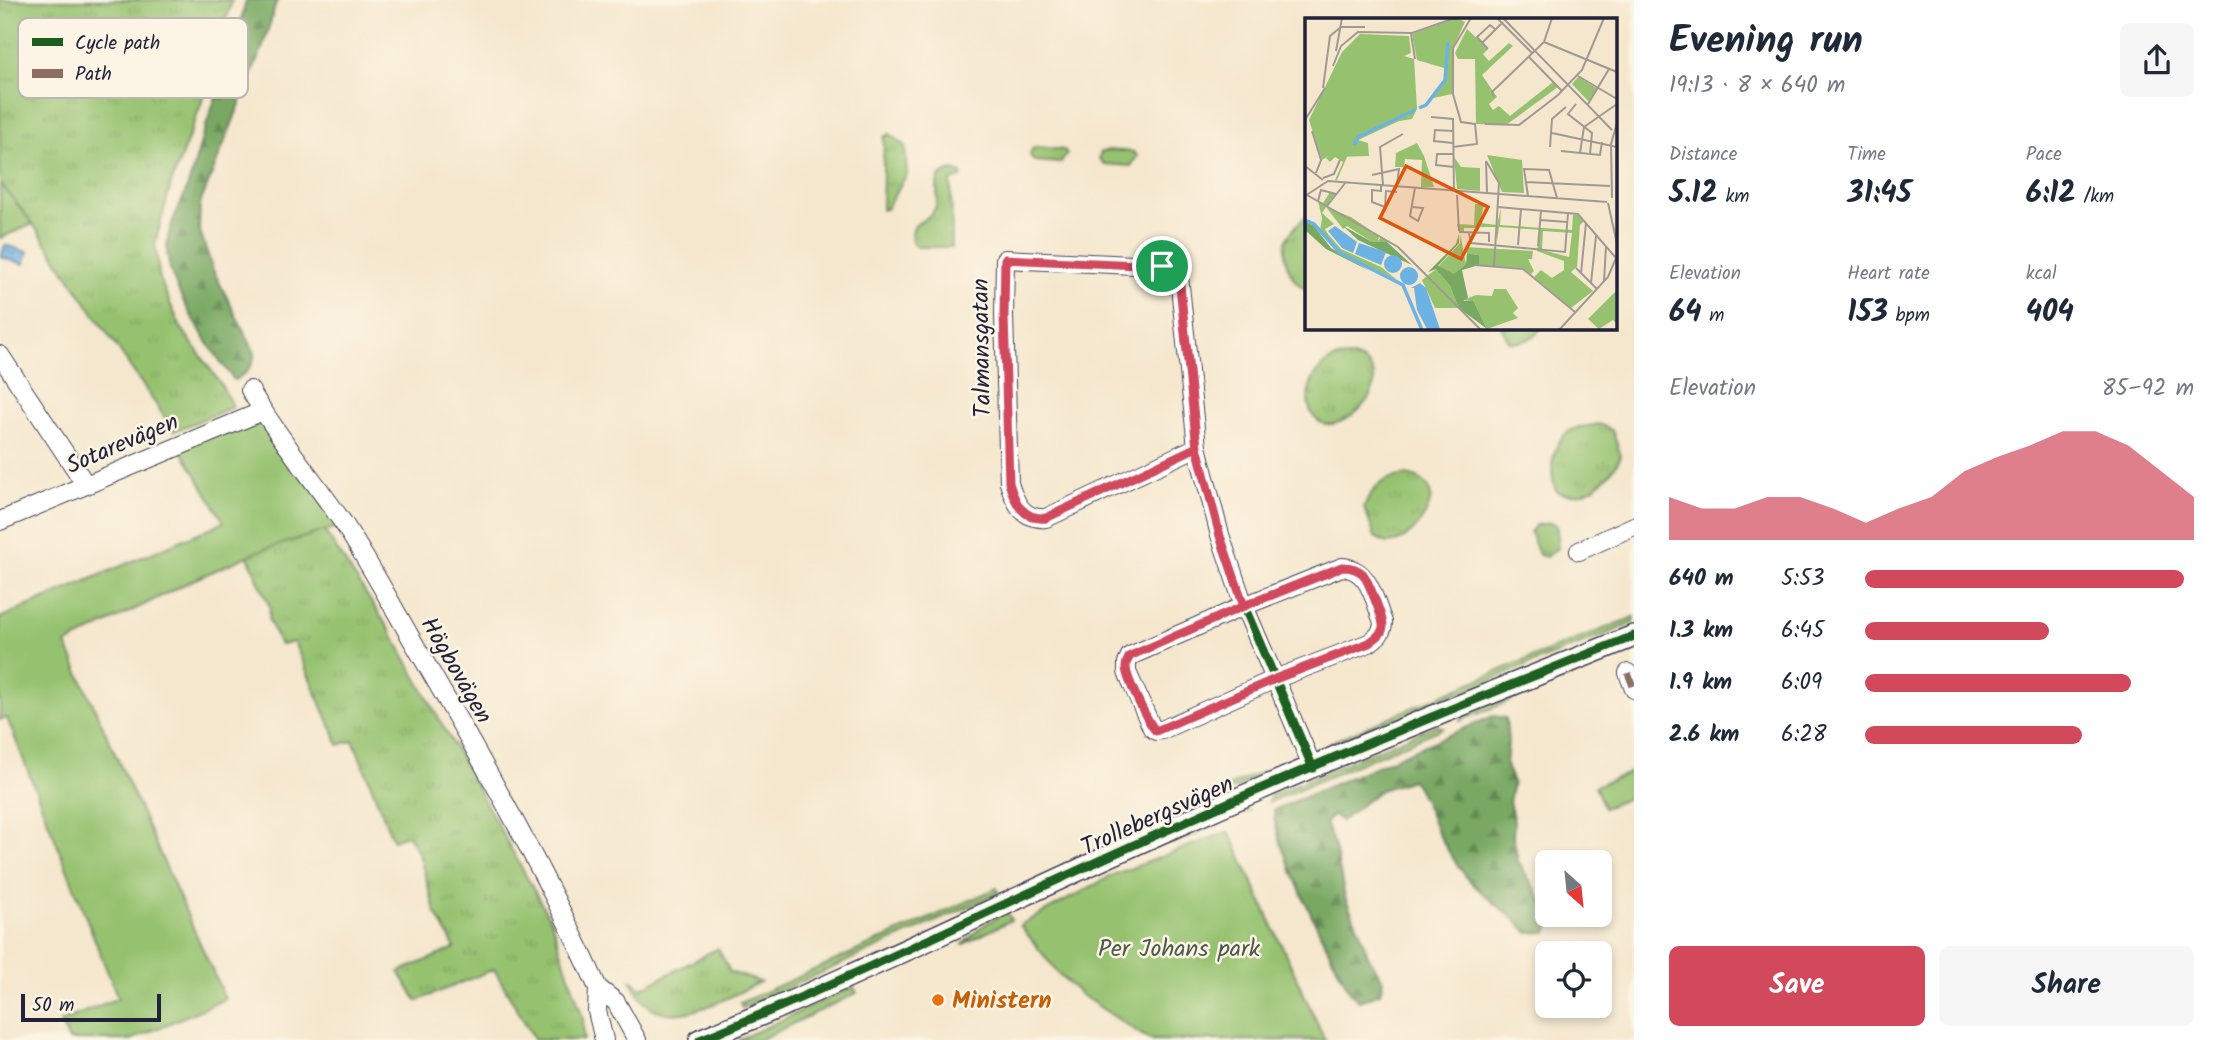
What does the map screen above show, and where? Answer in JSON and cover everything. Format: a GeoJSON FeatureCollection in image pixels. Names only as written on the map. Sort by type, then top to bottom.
{"type":"FeatureCollection","features":[{"type":"Feature","properties":{"kind":"street","name":"Talmansgatan"},"geometry":{"type":"LineString","coordinates":[[1197,447],[1046,518],[1024,514],[1014,499],[1009,483],[1004,328],[1005,259],[1178,267],[1197,447],[1220,536],[1244,606],[1313,768]]}},
{"type":"Feature","properties":{"kind":"street"},"geometry":{"type":"LineString","coordinates":[[0,355],[86,485]]}},
{"type":"Feature","properties":{"kind":"street","name":"Högbovägen"},"geometry":{"type":"LineString","coordinates":[[250,390],[262,411],[344,524],[449,703],[557,899],[598,988],[597,1011],[604,1040]]}},
{"type":"Feature","properties":{"kind":"street","name":"Sotarevägen"},"geometry":{"type":"LineString","coordinates":[[0,521],[262,411]]}},
{"type":"Feature","properties":{"kind":"street"},"geometry":{"type":"LineString","coordinates":[[1579,551],[1634,526]]}},
{"type":"Feature","properties":{"kind":"street"},"geometry":{"type":"LineString","coordinates":[[1342,567],[1352,568],[1362,573],[1383,622],[1379,636],[1369,643],[1275,679],[1156,731],[1149,723],[1127,672],[1130,656],[1244,606],[1342,567]]}},
{"type":"Feature","properties":{"kind":"street","name":"Trollebergsvägen"},"geometry":{"type":"LineString","coordinates":[[700,1040],[1174,827],[1495,691],[1634,636]]}},
{"type":"Feature","properties":{"kind":"street","name":"Högbovägen"},"geometry":{"type":"LineString","coordinates":[[598,988],[616,1002],[638,1040]]}},
{"type":"Feature","properties":{"kind":"green space"},"geometry":{"type":"Polygon","coordinates":[[[0,0],[232,0],[227,18],[18,18],[18,98],[203,98],[171,184],[155,244],[160,280],[180,326],[220,383],[233,407],[174,431],[33,224],[0,183],[0,0]]]}},
{"type":"Feature","properties":{"kind":"green space"},"geometry":{"type":"Polygon","coordinates":[[[246,0],[277,0],[248,84],[248,18],[241,18],[246,0]]]}},
{"type":"Feature","properties":{"kind":"green space"},"geometry":{"type":"Polygon","coordinates":[[[215,98],[242,98],[200,204],[199,228],[213,270],[255,353],[248,370],[234,380],[182,298],[174,280],[167,248],[171,225],[189,181],[215,98]]]}},
{"type":"Feature","properties":{"kind":"green space"},"geometry":{"type":"Polygon","coordinates":[[[890,134],[905,146],[907,174],[886,209],[882,210],[884,137],[890,134]]]}},
{"type":"Feature","properties":{"kind":"green space"},"geometry":{"type":"Polygon","coordinates":[[[1039,147],[1064,150],[1067,153],[1061,163],[1034,161],[1030,155],[1032,149],[1039,147]]]}},
{"type":"Feature","properties":{"kind":"green space"},"geometry":{"type":"Polygon","coordinates":[[[1101,152],[1134,152],[1137,156],[1131,166],[1104,164],[1099,158],[1101,152]]]}},
{"type":"Feature","properties":{"kind":"green space"},"geometry":{"type":"Polygon","coordinates":[[[954,170],[961,173],[962,177],[951,181],[952,247],[917,247],[912,243],[913,230],[936,206],[940,176],[954,170]]]}},
{"type":"Feature","properties":{"kind":"green space"},"geometry":{"type":"Polygon","coordinates":[[[0,183],[33,224],[0,238],[0,183]]]}},
{"type":"Feature","properties":{"kind":"green space"},"geometry":{"type":"Polygon","coordinates":[[[1305,218],[1305,288],[1290,272],[1286,259],[1286,243],[1296,226],[1305,218]]]}},
{"type":"Feature","properties":{"kind":"green space"},"geometry":{"type":"Polygon","coordinates":[[[1502,329],[1540,329],[1524,341],[1510,342],[1502,329]]]}},
{"type":"Feature","properties":{"kind":"green space"},"geometry":{"type":"Polygon","coordinates":[[[1353,357],[1368,366],[1374,377],[1372,390],[1365,403],[1341,422],[1328,424],[1317,420],[1309,405],[1308,396],[1313,379],[1318,371],[1332,360],[1353,357]]]}},
{"type":"Feature","properties":{"kind":"green space"},"geometry":{"type":"Polygon","coordinates":[[[263,411],[344,525],[259,551],[193,580],[66,644],[225,999],[131,1040],[69,1040],[60,1022],[118,998],[7,718],[0,720],[0,618],[224,522],[179,446],[263,411]]]}},
{"type":"Feature","properties":{"kind":"green space"},"geometry":{"type":"Polygon","coordinates":[[[1599,424],[1612,430],[1621,456],[1616,465],[1603,481],[1586,492],[1566,494],[1556,491],[1552,467],[1559,442],[1571,430],[1599,424]]]}},
{"type":"Feature","properties":{"kind":"green space"},"geometry":{"type":"Polygon","coordinates":[[[259,431],[391,632],[551,921],[583,1018],[584,1040],[535,1040],[494,969],[417,1001],[399,972],[455,948],[435,911],[419,853],[407,835],[393,840],[353,740],[339,745],[294,642],[280,645],[269,620],[270,607],[249,559],[188,454],[259,431]]]}},
{"type":"Feature","properties":{"kind":"green space"},"geometry":{"type":"Polygon","coordinates":[[[1406,475],[1427,485],[1430,501],[1422,520],[1415,528],[1403,539],[1386,543],[1375,537],[1364,507],[1380,484],[1390,478],[1406,475]]]}},
{"type":"Feature","properties":{"kind":"green space"},"geometry":{"type":"Polygon","coordinates":[[[1536,525],[1556,525],[1557,548],[1546,557],[1539,555],[1530,532],[1536,525]]]}},
{"type":"Feature","properties":{"kind":"green space"},"geometry":{"type":"Polygon","coordinates":[[[1634,617],[1634,623],[1348,741],[1329,743],[1518,663],[1634,617]]]}},
{"type":"Feature","properties":{"kind":"green space"},"geometry":{"type":"Polygon","coordinates":[[[1634,644],[1634,651],[1460,721],[1463,714],[1634,644]]]}},
{"type":"Feature","properties":{"kind":"green space"},"geometry":{"type":"Polygon","coordinates":[[[1493,716],[1506,718],[1506,766],[1513,782],[1509,802],[1518,861],[1535,889],[1535,928],[1549,928],[1547,932],[1528,933],[1471,883],[1445,846],[1420,791],[1412,780],[1380,790],[1341,821],[1334,815],[1325,823],[1335,847],[1345,898],[1368,956],[1383,980],[1380,993],[1359,1001],[1350,992],[1304,900],[1282,847],[1274,810],[1493,716]]]}},
{"type":"Feature","properties":{"kind":"green space"},"geometry":{"type":"Polygon","coordinates":[[[1436,725],[1443,728],[1269,802],[1271,795],[1436,725]]]}},
{"type":"Feature","properties":{"kind":"green space"},"geometry":{"type":"Polygon","coordinates":[[[1283,763],[1270,774],[1162,820],[1160,816],[1283,763]]]}},
{"type":"Feature","properties":{"kind":"green space"},"geometry":{"type":"Polygon","coordinates":[[[1634,771],[1634,796],[1604,808],[1595,786],[1634,771]]]}},
{"type":"Feature","properties":{"kind":"green space"},"geometry":{"type":"Polygon","coordinates":[[[1243,808],[1249,811],[1173,844],[1170,839],[1243,808]]]}},
{"type":"Feature","properties":{"kind":"green space","name":"Per Johans park"},"geometry":{"type":"Polygon","coordinates":[[[1229,831],[1325,1040],[1150,1040],[1080,994],[1057,972],[1020,925],[1113,875],[1229,831]]]}},
{"type":"Feature","properties":{"kind":"green space"},"geometry":{"type":"Polygon","coordinates":[[[997,888],[999,893],[742,1008],[740,1003],[997,888]]]}},
{"type":"Feature","properties":{"kind":"green space"},"geometry":{"type":"Polygon","coordinates":[[[1007,911],[1011,920],[962,945],[981,927],[1007,911]]]}},
{"type":"Feature","properties":{"kind":"green space"},"geometry":{"type":"Polygon","coordinates":[[[718,948],[730,972],[760,982],[702,1008],[671,1014],[656,1010],[644,1002],[630,979],[642,988],[718,948]]]}},
{"type":"Feature","properties":{"kind":"green space"},"geometry":{"type":"Polygon","coordinates":[[[854,987],[857,993],[759,1040],[738,1040],[854,987]]]}},
{"type":"Feature","properties":{"kind":"water"},"geometry":{"type":"Polygon","coordinates":[[[5,245],[28,252],[24,264],[1,257],[5,245]]]}},
{"type":"Feature","properties":{"kind":"marked path"},"geometry":{"type":"LineString","coordinates":[[1628,673],[1634,689]]}},
{"type":"Feature","properties":{"kind":"cycle path"},"geometry":{"type":"LineString","coordinates":[[1197,447],[1046,518],[1031,516],[1021,509],[1009,483],[1005,259],[1178,267],[1197,447],[1220,535],[1244,606],[1313,768]]}},
{"type":"Feature","properties":{"kind":"cycle path"},"geometry":{"type":"LineString","coordinates":[[700,1040],[820,989],[1288,777],[1634,636]]}},
{"type":"Feature","properties":{"kind":"place","name":"Ministern"},"geometry":{"type":"Point","coordinates":[938,1000]}},
{"type":"Feature","properties":{"kind":"route"},"geometry":{"type":"LineString","coordinates":[[1162,266],[1005,259],[1004,315],[1009,483],[1014,499],[1024,514],[1046,518],[1197,447],[1220,536],[1244,606],[1130,656],[1127,672],[1149,723],[1156,731],[1275,679],[1369,643],[1379,636],[1383,628],[1367,582],[1362,573],[1352,568],[1342,567],[1244,606],[1220,536],[1197,447],[1178,267],[1162,266]]}}]}
